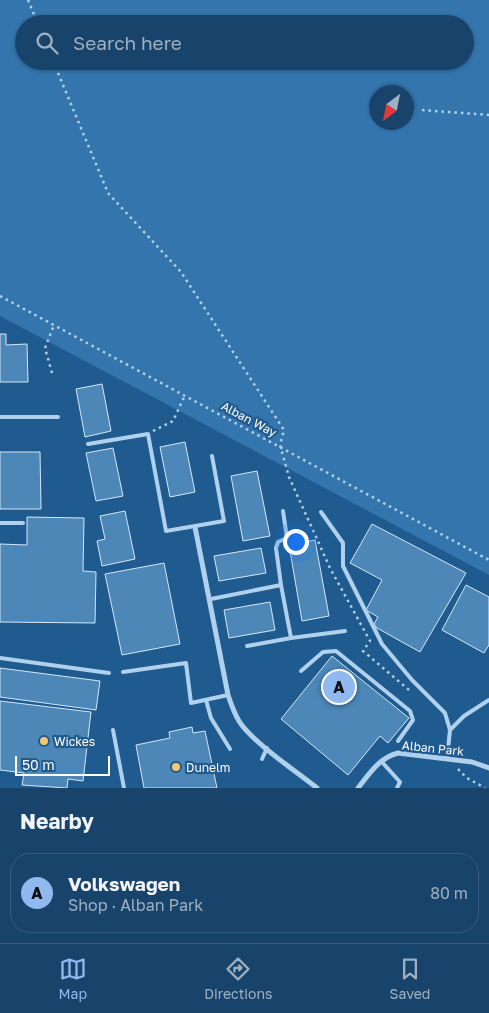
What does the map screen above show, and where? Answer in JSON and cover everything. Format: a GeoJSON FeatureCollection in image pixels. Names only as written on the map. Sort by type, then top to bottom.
{"type":"FeatureCollection","features":[{"type":"Feature","properties":{"kind":"street"},"geometry":{"type":"LineString","coordinates":[[195,527],[211,599],[228,696],[239,722],[267,748],[317,788]]}},
{"type":"Feature","properties":{"kind":"street","name":"Alban Park"},"geometry":{"type":"LineString","coordinates":[[381,761],[398,753],[472,762],[489,768]]}},
{"type":"Feature","properties":{"kind":"street"},"geometry":{"type":"LineString","coordinates":[[358,788],[381,761]]}},
{"type":"Feature","properties":{"kind":"lane"},"geometry":{"type":"LineString","coordinates":[[0,417],[58,417]]}},
{"type":"Feature","properties":{"kind":"lane"},"geometry":{"type":"LineString","coordinates":[[88,444],[148,434],[166,532],[224,522],[212,456]]}},
{"type":"Feature","properties":{"kind":"lane"},"geometry":{"type":"LineString","coordinates":[[283,511],[287,538],[278,542],[276,548],[291,638]]}},
{"type":"Feature","properties":{"kind":"lane"},"geometry":{"type":"LineString","coordinates":[[321,512],[343,543],[343,566],[382,644],[445,713],[450,730],[447,759]]}},
{"type":"Feature","properties":{"kind":"lane"},"geometry":{"type":"LineString","coordinates":[[0,523],[24,523]]}},
{"type":"Feature","properties":{"kind":"lane"},"geometry":{"type":"LineString","coordinates":[[211,599],[282,586]]}},
{"type":"Feature","properties":{"kind":"lane"},"geometry":{"type":"LineString","coordinates":[[247,646],[345,630]]}},
{"type":"Feature","properties":{"kind":"lane"},"geometry":{"type":"LineString","coordinates":[[301,670],[323,652],[336,651],[410,711],[413,720],[398,741]]}},
{"type":"Feature","properties":{"kind":"lane"},"geometry":{"type":"LineString","coordinates":[[0,658],[109,674]]}},
{"type":"Feature","properties":{"kind":"lane"},"geometry":{"type":"LineString","coordinates":[[123,672],[186,663],[191,703],[228,696]]}},
{"type":"Feature","properties":{"kind":"lane"},"geometry":{"type":"LineString","coordinates":[[206,700],[211,718],[230,749]]}},
{"type":"Feature","properties":{"kind":"lane"},"geometry":{"type":"LineString","coordinates":[[450,730],[464,716],[489,700]]}},
{"type":"Feature","properties":{"kind":"lane"},"geometry":{"type":"LineString","coordinates":[[113,730],[124,788]]}},
{"type":"Feature","properties":{"kind":"lane"},"geometry":{"type":"LineString","coordinates":[[262,759],[267,748]]}},
{"type":"Feature","properties":{"kind":"lane"},"geometry":{"type":"LineString","coordinates":[[381,761],[400,782],[397,788]]}},
{"type":"Feature","properties":{"kind":"path"},"geometry":{"type":"LineString","coordinates":[[28,0],[34,15]]}},
{"type":"Feature","properties":{"kind":"path"},"geometry":{"type":"LineString","coordinates":[[57,70],[108,193],[181,272],[284,430],[280,445],[289,477],[330,568],[370,641],[363,651],[415,695],[423,691]]}},
{"type":"Feature","properties":{"kind":"path"},"geometry":{"type":"LineString","coordinates":[[422,110],[489,115]]}},
{"type":"Feature","properties":{"kind":"path","name":"Alban Way"},"geometry":{"type":"LineString","coordinates":[[0,296],[280,445],[489,560]]}},
{"type":"Feature","properties":{"kind":"path"},"geometry":{"type":"LineString","coordinates":[[52,373],[45,348],[54,325]]}},
{"type":"Feature","properties":{"kind":"path"},"geometry":{"type":"LineString","coordinates":[[148,434],[174,421],[185,395]]}},
{"type":"Feature","properties":{"kind":"path"},"geometry":{"type":"LineString","coordinates":[[447,759],[467,778],[485,788]]}},
{"type":"Feature","properties":{"kind":"shaded area"},"geometry":{"type":"Polygon","coordinates":[[[0,0],[489,0],[489,575],[0,316],[0,0]]]}},
{"type":"Feature","properties":{"kind":"building"},"geometry":{"type":"Polygon","coordinates":[[[0,334],[6,334],[6,345],[27,344],[28,382],[0,382],[0,334]]]}},
{"type":"Feature","properties":{"kind":"building"},"geometry":{"type":"Polygon","coordinates":[[[102,384],[111,431],[85,437],[76,389],[102,384]]]}},
{"type":"Feature","properties":{"kind":"building"},"geometry":{"type":"Polygon","coordinates":[[[185,442],[195,492],[170,497],[160,447],[185,442]]]}},
{"type":"Feature","properties":{"kind":"building"},"geometry":{"type":"Polygon","coordinates":[[[113,448],[123,496],[96,501],[86,453],[113,448]]]}},
{"type":"Feature","properties":{"kind":"building"},"geometry":{"type":"Polygon","coordinates":[[[0,452],[40,452],[41,509],[0,509],[0,452]]]}},
{"type":"Feature","properties":{"kind":"building"},"geometry":{"type":"Polygon","coordinates":[[[257,471],[270,536],[243,541],[231,476],[257,471]]]}},
{"type":"Feature","properties":{"kind":"building"},"geometry":{"type":"Polygon","coordinates":[[[125,511],[135,559],[102,566],[97,541],[105,539],[100,516],[125,511]]]}},
{"type":"Feature","properties":{"kind":"building"},"geometry":{"type":"Polygon","coordinates":[[[27,517],[84,518],[83,571],[96,572],[95,623],[0,622],[0,544],[27,545],[27,517]]]}},
{"type":"Feature","properties":{"kind":"building"},"geometry":{"type":"Polygon","coordinates":[[[372,524],[466,573],[420,652],[377,628],[374,624],[378,617],[366,610],[382,580],[350,563],[372,524]]]}},
{"type":"Feature","properties":{"kind":"building"},"geometry":{"type":"Polygon","coordinates":[[[315,540],[329,616],[302,621],[289,545],[315,540]]]}},
{"type":"Feature","properties":{"kind":"building"},"geometry":{"type":"Polygon","coordinates":[[[261,548],[266,573],[219,581],[214,556],[261,548]]]}},
{"type":"Feature","properties":{"kind":"building"},"geometry":{"type":"Polygon","coordinates":[[[164,563],[180,644],[122,655],[105,574],[164,563]]]}},
{"type":"Feature","properties":{"kind":"building"},"geometry":{"type":"Polygon","coordinates":[[[466,585],[489,597],[489,645],[484,653],[442,630],[466,585]]]}},
{"type":"Feature","properties":{"kind":"building"},"geometry":{"type":"Polygon","coordinates":[[[270,602],[275,630],[229,638],[224,610],[270,602]]]}},
{"type":"Feature","properties":{"kind":"building"},"geometry":{"type":"Polygon","coordinates":[[[332,656],[409,718],[388,743],[380,736],[348,775],[281,719],[332,656]]]}},
{"type":"Feature","properties":{"kind":"building"},"geometry":{"type":"Polygon","coordinates":[[[0,668],[100,681],[96,710],[0,697],[0,668]]]}},
{"type":"Feature","properties":{"kind":"building","name":"Wickes"},"geometry":{"type":"Polygon","coordinates":[[[0,701],[91,712],[83,781],[68,779],[67,788],[22,785],[24,773],[0,770],[0,701]]]}},
{"type":"Feature","properties":{"kind":"building","name":"Dunelm"},"geometry":{"type":"Polygon","coordinates":[[[192,727],[193,733],[205,731],[217,788],[144,788],[136,745],[170,738],[169,732],[192,727]]]}},
{"type":"Feature","properties":{"kind":"place","name":"Volkswagen"},"geometry":{"type":"Point","coordinates":[339,687]}},
{"type":"Feature","properties":{"kind":"place","name":"Wickes"},"geometry":{"type":"Point","coordinates":[44,741]}},
{"type":"Feature","properties":{"kind":"place","name":"Dunelm"},"geometry":{"type":"Point","coordinates":[176,767]}}]}
